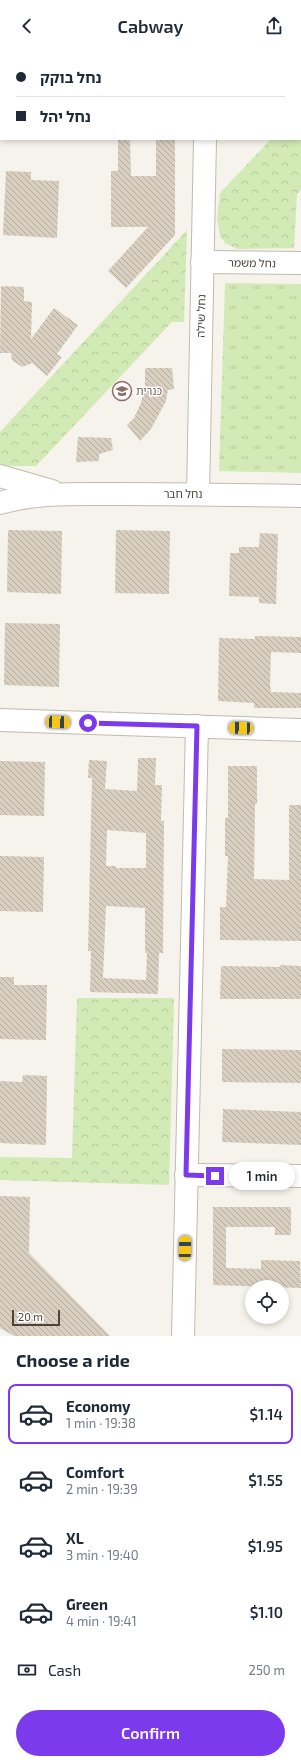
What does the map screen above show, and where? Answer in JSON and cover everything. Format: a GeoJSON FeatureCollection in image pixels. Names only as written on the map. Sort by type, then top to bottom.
{"type":"FeatureCollection","features":[{"type":"Feature","properties":{"kind":"street","name":"נחל שילה"},"geometry":{"type":"LineString","coordinates":[[198,494],[205,140]]}},
{"type":"Feature","properties":{"kind":"street","name":"נחל משמר"},"geometry":{"type":"LineString","coordinates":[[202,262],[301,263]]}},
{"type":"Feature","properties":{"kind":"street","name":"נחל חבר"},"geometry":{"type":"LineString","coordinates":[[0,476],[64,494]]}},
{"type":"Feature","properties":{"kind":"street","name":"נחל חבר"},"geometry":{"type":"LineString","coordinates":[[0,503],[31,496],[64,494],[301,496]]}},
{"type":"Feature","properties":{"kind":"street"},"geometry":{"type":"LineString","coordinates":[[0,720],[301,730]]}},
{"type":"Feature","properties":{"kind":"street"},"geometry":{"type":"LineString","coordinates":[[183,1336],[197,726]]}},
{"type":"Feature","properties":{"kind":"street"},"geometry":{"type":"LineString","coordinates":[[186,1175],[301,1176]]}},
{"type":"Feature","properties":{"kind":"green space"},"geometry":{"type":"Polygon","coordinates":[[[270,140],[301,140],[301,190],[297,194],[294,248],[237,249],[225,243],[220,236],[217,219],[220,193],[270,140]]]}},
{"type":"Feature","properties":{"kind":"green space"},"geometry":{"type":"Polygon","coordinates":[[[187,230],[184,322],[172,322],[36,466],[5,466],[0,463],[0,432],[187,230]]]}},
{"type":"Feature","properties":{"kind":"green space"},"geometry":{"type":"Polygon","coordinates":[[[225,283],[301,284],[301,473],[219,471],[225,283]]]}},
{"type":"Feature","properties":{"kind":"green space"},"geometry":{"type":"Polygon","coordinates":[[[77,998],[174,998],[169,1185],[0,1180],[0,1157],[72,1158],[77,998]]]}},
{"type":"Feature","properties":{"kind":"building"},"geometry":{"type":"Polygon","coordinates":[[[118,140],[130,140],[131,176],[156,176],[156,140],[175,140],[175,235],[126,288],[108,271],[148,227],[111,227],[111,171],[118,171],[118,140]]]}},
{"type":"Feature","properties":{"kind":"building"},"geometry":{"type":"Polygon","coordinates":[[[6,171],[31,172],[31,180],[59,181],[57,238],[3,235],[6,171]]]}},
{"type":"Feature","properties":{"kind":"building"},"geometry":{"type":"Polygon","coordinates":[[[1,286],[24,287],[24,301],[32,302],[31,339],[54,308],[78,325],[57,354],[62,357],[47,376],[32,363],[22,367],[12,360],[11,353],[0,353],[1,286]]]}},
{"type":"Feature","properties":{"kind":"building"},"geometry":{"type":"Polygon","coordinates":[[[145,368],[172,368],[174,389],[168,390],[166,401],[151,429],[140,441],[127,425],[134,418],[141,403],[145,387],[145,368]]]}},
{"type":"Feature","properties":{"kind":"building"},"geometry":{"type":"Polygon","coordinates":[[[78,437],[111,438],[113,450],[99,454],[99,461],[76,462],[78,437]]]}},
{"type":"Feature","properties":{"kind":"building"},"geometry":{"type":"Polygon","coordinates":[[[8,530],[62,531],[61,594],[7,592],[8,530]]]}},
{"type":"Feature","properties":{"kind":"building"},"geometry":{"type":"Polygon","coordinates":[[[116,530],[170,531],[169,594],[115,593],[116,530]]]}},
{"type":"Feature","properties":{"kind":"building"},"geometry":{"type":"Polygon","coordinates":[[[260,533],[278,534],[276,604],[259,603],[259,597],[229,596],[230,553],[239,553],[239,547],[259,547],[260,533]]]}},
{"type":"Feature","properties":{"kind":"building"},"geometry":{"type":"Polygon","coordinates":[[[5,623],[60,624],[59,687],[4,685],[5,623]]]}},
{"type":"Feature","properties":{"kind":"building"},"geometry":{"type":"Polygon","coordinates":[[[255,636],[301,637],[301,653],[271,652],[270,684],[271,692],[301,693],[301,708],[254,708],[254,703],[218,701],[219,638],[255,639],[255,636]]]}},
{"type":"Feature","properties":{"kind":"building"},"geometry":{"type":"Polygon","coordinates":[[[138,758],[156,758],[155,785],[162,785],[161,821],[164,821],[163,953],[159,953],[158,994],[90,992],[91,951],[88,951],[92,778],[88,778],[89,760],[107,761],[105,789],[137,791],[138,758]],[[107,830],[106,866],[116,866],[116,868],[146,868],[146,833],[107,830]],[[106,906],[103,978],[146,980],[147,953],[145,953],[145,908],[106,906]]]}},
{"type":"Feature","properties":{"kind":"building"},"geometry":{"type":"Polygon","coordinates":[[[0,761],[45,762],[44,816],[0,815],[0,761]]]}},
{"type":"Feature","properties":{"kind":"building"},"geometry":{"type":"Polygon","coordinates":[[[228,766],[257,766],[254,879],[289,880],[289,805],[301,805],[301,941],[220,940],[220,907],[226,907],[228,856],[225,856],[225,818],[228,818],[228,766]]]}},
{"type":"Feature","properties":{"kind":"building"},"geometry":{"type":"Polygon","coordinates":[[[0,856],[44,857],[43,912],[0,911],[0,856]]]}},
{"type":"Feature","properties":{"kind":"building"},"geometry":{"type":"Polygon","coordinates":[[[280,965],[301,966],[301,999],[220,999],[221,966],[280,967],[280,965]]]}},
{"type":"Feature","properties":{"kind":"building"},"geometry":{"type":"Polygon","coordinates":[[[0,977],[14,977],[14,985],[47,985],[46,1040],[0,1039],[0,977]]]}},
{"type":"Feature","properties":{"kind":"building"},"geometry":{"type":"Polygon","coordinates":[[[222,1049],[301,1050],[301,1083],[222,1082],[222,1049]]]}},
{"type":"Feature","properties":{"kind":"building"},"geometry":{"type":"Polygon","coordinates":[[[23,1075],[47,1076],[46,1145],[0,1143],[0,1081],[22,1082],[23,1075]]]}},
{"type":"Feature","properties":{"kind":"building"},"geometry":{"type":"Polygon","coordinates":[[[223,1109],[301,1112],[301,1145],[222,1142],[223,1109]]]}},
{"type":"Feature","properties":{"kind":"building"},"geometry":{"type":"Polygon","coordinates":[[[0,1196],[30,1197],[29,1253],[110,1336],[14,1336],[0,1328],[0,1196]]]}},
{"type":"Feature","properties":{"kind":"building"},"geometry":{"type":"Polygon","coordinates":[[[213,1207],[291,1207],[291,1235],[275,1235],[275,1227],[226,1227],[226,1268],[261,1269],[261,1260],[300,1261],[301,1288],[289,1288],[289,1280],[245,1280],[245,1286],[213,1285],[213,1207]]]}},
{"type":"Feature","properties":{"kind":"place","name":"כנרית"},"geometry":{"type":"Point","coordinates":[122,391]}},
{"type":"Feature","properties":{"kind":"route"},"geometry":{"type":"LineString","coordinates":[[88,723],[197,726],[186,1175],[215,1176]]}}]}
